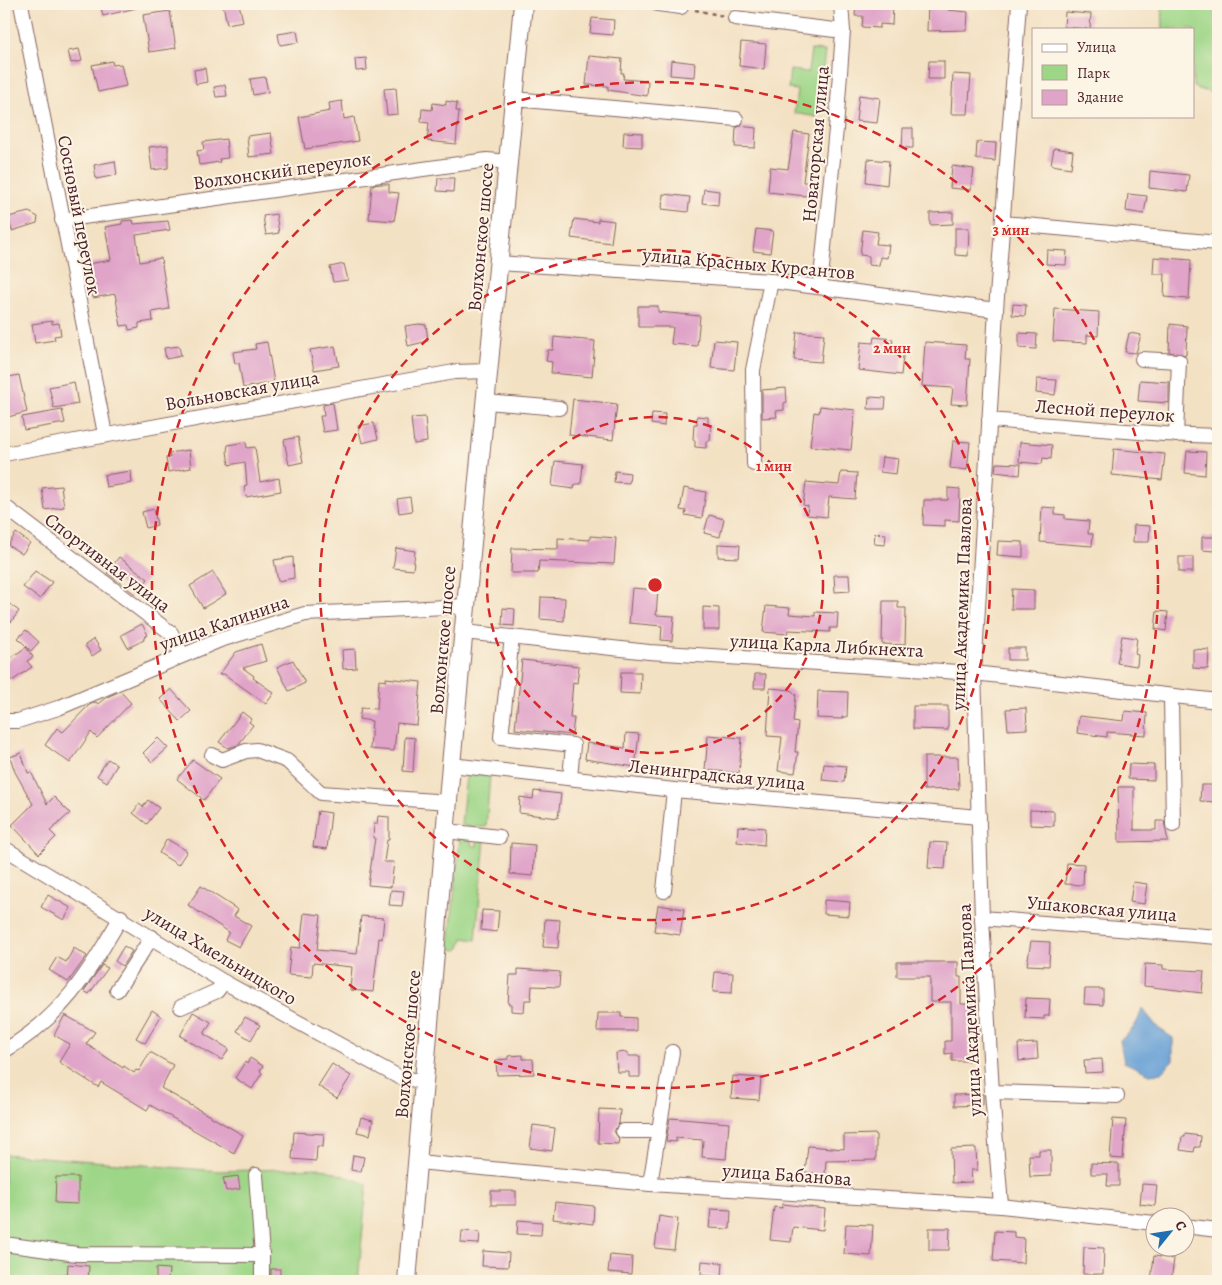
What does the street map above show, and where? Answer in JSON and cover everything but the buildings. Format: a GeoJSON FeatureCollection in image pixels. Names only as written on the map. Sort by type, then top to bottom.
{"type":"FeatureCollection","features":[{"type":"Feature","properties":{"kind":"main road","name":"Волхонское шоссе"},"geometry":{"type":"LineString","coordinates":[[408,1281],[425,1082],[458,832],[449,802],[451,765],[523,4]]}},
{"type":"Feature","properties":{"kind":"street","name":"Сосновый переулок"},"geometry":{"type":"LineString","coordinates":[[21,4],[105,434]]}},
{"type":"Feature","properties":{"kind":"street"},"geometry":{"type":"LineString","coordinates":[[658,4],[681,5]]}},
{"type":"Feature","properties":{"kind":"street","name":"Новаторская улица"},"geometry":{"type":"LineString","coordinates":[[820,287],[836,128],[843,31],[841,4]]}},
{"type":"Feature","properties":{"kind":"street","name":"улица Академика Павлова"},"geometry":{"type":"LineString","coordinates":[[1001,1206],[982,918],[974,673],[996,310],[1019,4]]}},
{"type":"Feature","properties":{"kind":"street"},"geometry":{"type":"LineString","coordinates":[[734,18],[843,31]]}},
{"type":"Feature","properties":{"kind":"street"},"geometry":{"type":"LineString","coordinates":[[514,99],[736,119]]}},
{"type":"Feature","properties":{"kind":"street","name":"Волхонский переулок"},"geometry":{"type":"LineString","coordinates":[[62,220],[487,160],[508,162]]}},
{"type":"Feature","properties":{"kind":"street"},"geometry":{"type":"LineString","coordinates":[[1003,223],[1218,243]]}},
{"type":"Feature","properties":{"kind":"street","name":"улица Красных Курсантов"},"geometry":{"type":"LineString","coordinates":[[498,263],[772,281],[996,310]]}},
{"type":"Feature","properties":{"kind":"street"},"geometry":{"type":"LineString","coordinates":[[754,464],[753,370],[772,281]]}},
{"type":"Feature","properties":{"kind":"street"},"geometry":{"type":"LineString","coordinates":[[1142,359],[1179,361],[1176,435]]}},
{"type":"Feature","properties":{"kind":"street","name":"Вольновская улица"},"geometry":{"type":"LineString","coordinates":[[4,454],[105,434],[454,372],[488,371]]}},
{"type":"Feature","properties":{"kind":"street"},"geometry":{"type":"LineString","coordinates":[[486,402],[559,408]]}},
{"type":"Feature","properties":{"kind":"street","name":"Лесной переулок"},"geometry":{"type":"LineString","coordinates":[[989,420],[1176,435],[1218,436]]}},
{"type":"Feature","properties":{"kind":"street","name":"Спортивная улица"},"geometry":{"type":"LineString","coordinates":[[4,506],[171,633],[182,655]]}},
{"type":"Feature","properties":{"kind":"street","name":"улица Калинина"},"geometry":{"type":"LineString","coordinates":[[4,721],[18,721],[58,708],[220,640],[305,614],[466,606]]}},
{"type":"Feature","properties":{"kind":"street","name":"улица Карла Либкнехта"},"geometry":{"type":"LineString","coordinates":[[464,632],[733,659],[974,673],[1171,697],[1212,700]]}},
{"type":"Feature","properties":{"kind":"street"},"geometry":{"type":"LineString","coordinates":[[512,637],[501,737],[573,745],[570,778]]}},
{"type":"Feature","properties":{"kind":"street"},"geometry":{"type":"LineString","coordinates":[[1212,700],[1218,688]]}},
{"type":"Feature","properties":{"kind":"street"},"geometry":{"type":"LineString","coordinates":[[1171,697],[1174,825]]}},
{"type":"Feature","properties":{"kind":"street"},"geometry":{"type":"LineString","coordinates":[[212,755],[222,760],[246,751],[257,750],[288,761],[321,792],[449,802]]}},
{"type":"Feature","properties":{"kind":"street","name":"Ленинградская улица"},"geometry":{"type":"LineString","coordinates":[[451,765],[674,790],[979,817]]}},
{"type":"Feature","properties":{"kind":"street"},"geometry":{"type":"LineString","coordinates":[[664,891],[674,790]]}},
{"type":"Feature","properties":{"kind":"street"},"geometry":{"type":"LineString","coordinates":[[458,832],[499,837]]}},
{"type":"Feature","properties":{"kind":"street","name":"улица Хмельницкого"},"geometry":{"type":"LineString","coordinates":[[4,848],[121,917],[224,982],[399,1078],[425,1082]]}},
{"type":"Feature","properties":{"kind":"street"},"geometry":{"type":"LineString","coordinates":[[4,1051],[24,1039],[57,1012],[86,975],[121,917]]}},
{"type":"Feature","properties":{"kind":"street","name":"Ушаковская улица"},"geometry":{"type":"LineString","coordinates":[[982,918],[1218,937]]}},
{"type":"Feature","properties":{"kind":"street"},"geometry":{"type":"LineString","coordinates":[[117,990],[152,937]]}},
{"type":"Feature","properties":{"kind":"street"},"geometry":{"type":"LineString","coordinates":[[181,1008],[217,991],[224,982]]}},
{"type":"Feature","properties":{"kind":"street"},"geometry":{"type":"LineString","coordinates":[[650,1184],[672,1052]]}},
{"type":"Feature","properties":{"kind":"street"},"geometry":{"type":"LineString","coordinates":[[992,1092],[1117,1096]]}},
{"type":"Feature","properties":{"kind":"street"},"geometry":{"type":"LineString","coordinates":[[623,1131],[660,1131]]}},
{"type":"Feature","properties":{"kind":"street","name":"улица Бабанова"},"geometry":{"type":"LineString","coordinates":[[418,1162],[650,1184],[1001,1206],[1144,1222]]}},
{"type":"Feature","properties":{"kind":"street"},"geometry":{"type":"LineString","coordinates":[[256,1175],[262,1281]]}},
{"type":"Feature","properties":{"kind":"street"},"geometry":{"type":"LineString","coordinates":[[1194,1227],[1218,1230]]}},
{"type":"Feature","properties":{"kind":"street"},"geometry":{"type":"LineString","coordinates":[[4,1244],[77,1254],[262,1255]]}},
{"type":"Feature","properties":{"kind":"path"},"geometry":{"type":"LineString","coordinates":[[681,5],[734,18]]}},
{"type":"Feature","properties":{"kind":"green space"},"geometry":{"type":"Polygon","coordinates":[[[1162,4],[1218,4],[1218,95],[1194,87],[1194,28],[1163,28],[1162,4]]]}},
{"type":"Feature","properties":{"kind":"green space"},"geometry":{"type":"Polygon","coordinates":[[[811,50],[825,51],[817,117],[794,113],[797,90],[788,89],[790,70],[808,72],[811,50]]]}},
{"type":"Feature","properties":{"kind":"green space"},"geometry":{"type":"Polygon","coordinates":[[[471,773],[490,775],[486,827],[468,827],[461,824],[466,776],[471,773]]]}},
{"type":"Feature","properties":{"kind":"green space"},"geometry":{"type":"Polygon","coordinates":[[[460,838],[471,840],[472,846],[477,846],[477,839],[485,839],[476,940],[463,938],[460,948],[457,950],[451,949],[449,945],[460,838]]]}},
{"type":"Feature","properties":{"kind":"green space"},"geometry":{"type":"Polygon","coordinates":[[[4,1154],[219,1171],[321,1168],[367,1184],[358,1281],[4,1281],[4,1154]]]}},
{"type":"Feature","properties":{"kind":"water"},"geometry":{"type":"Polygon","coordinates":[[[1142,1008],[1158,1028],[1173,1038],[1173,1061],[1161,1073],[1150,1074],[1124,1062],[1120,1040],[1134,1026],[1142,1008]]]}}]}
